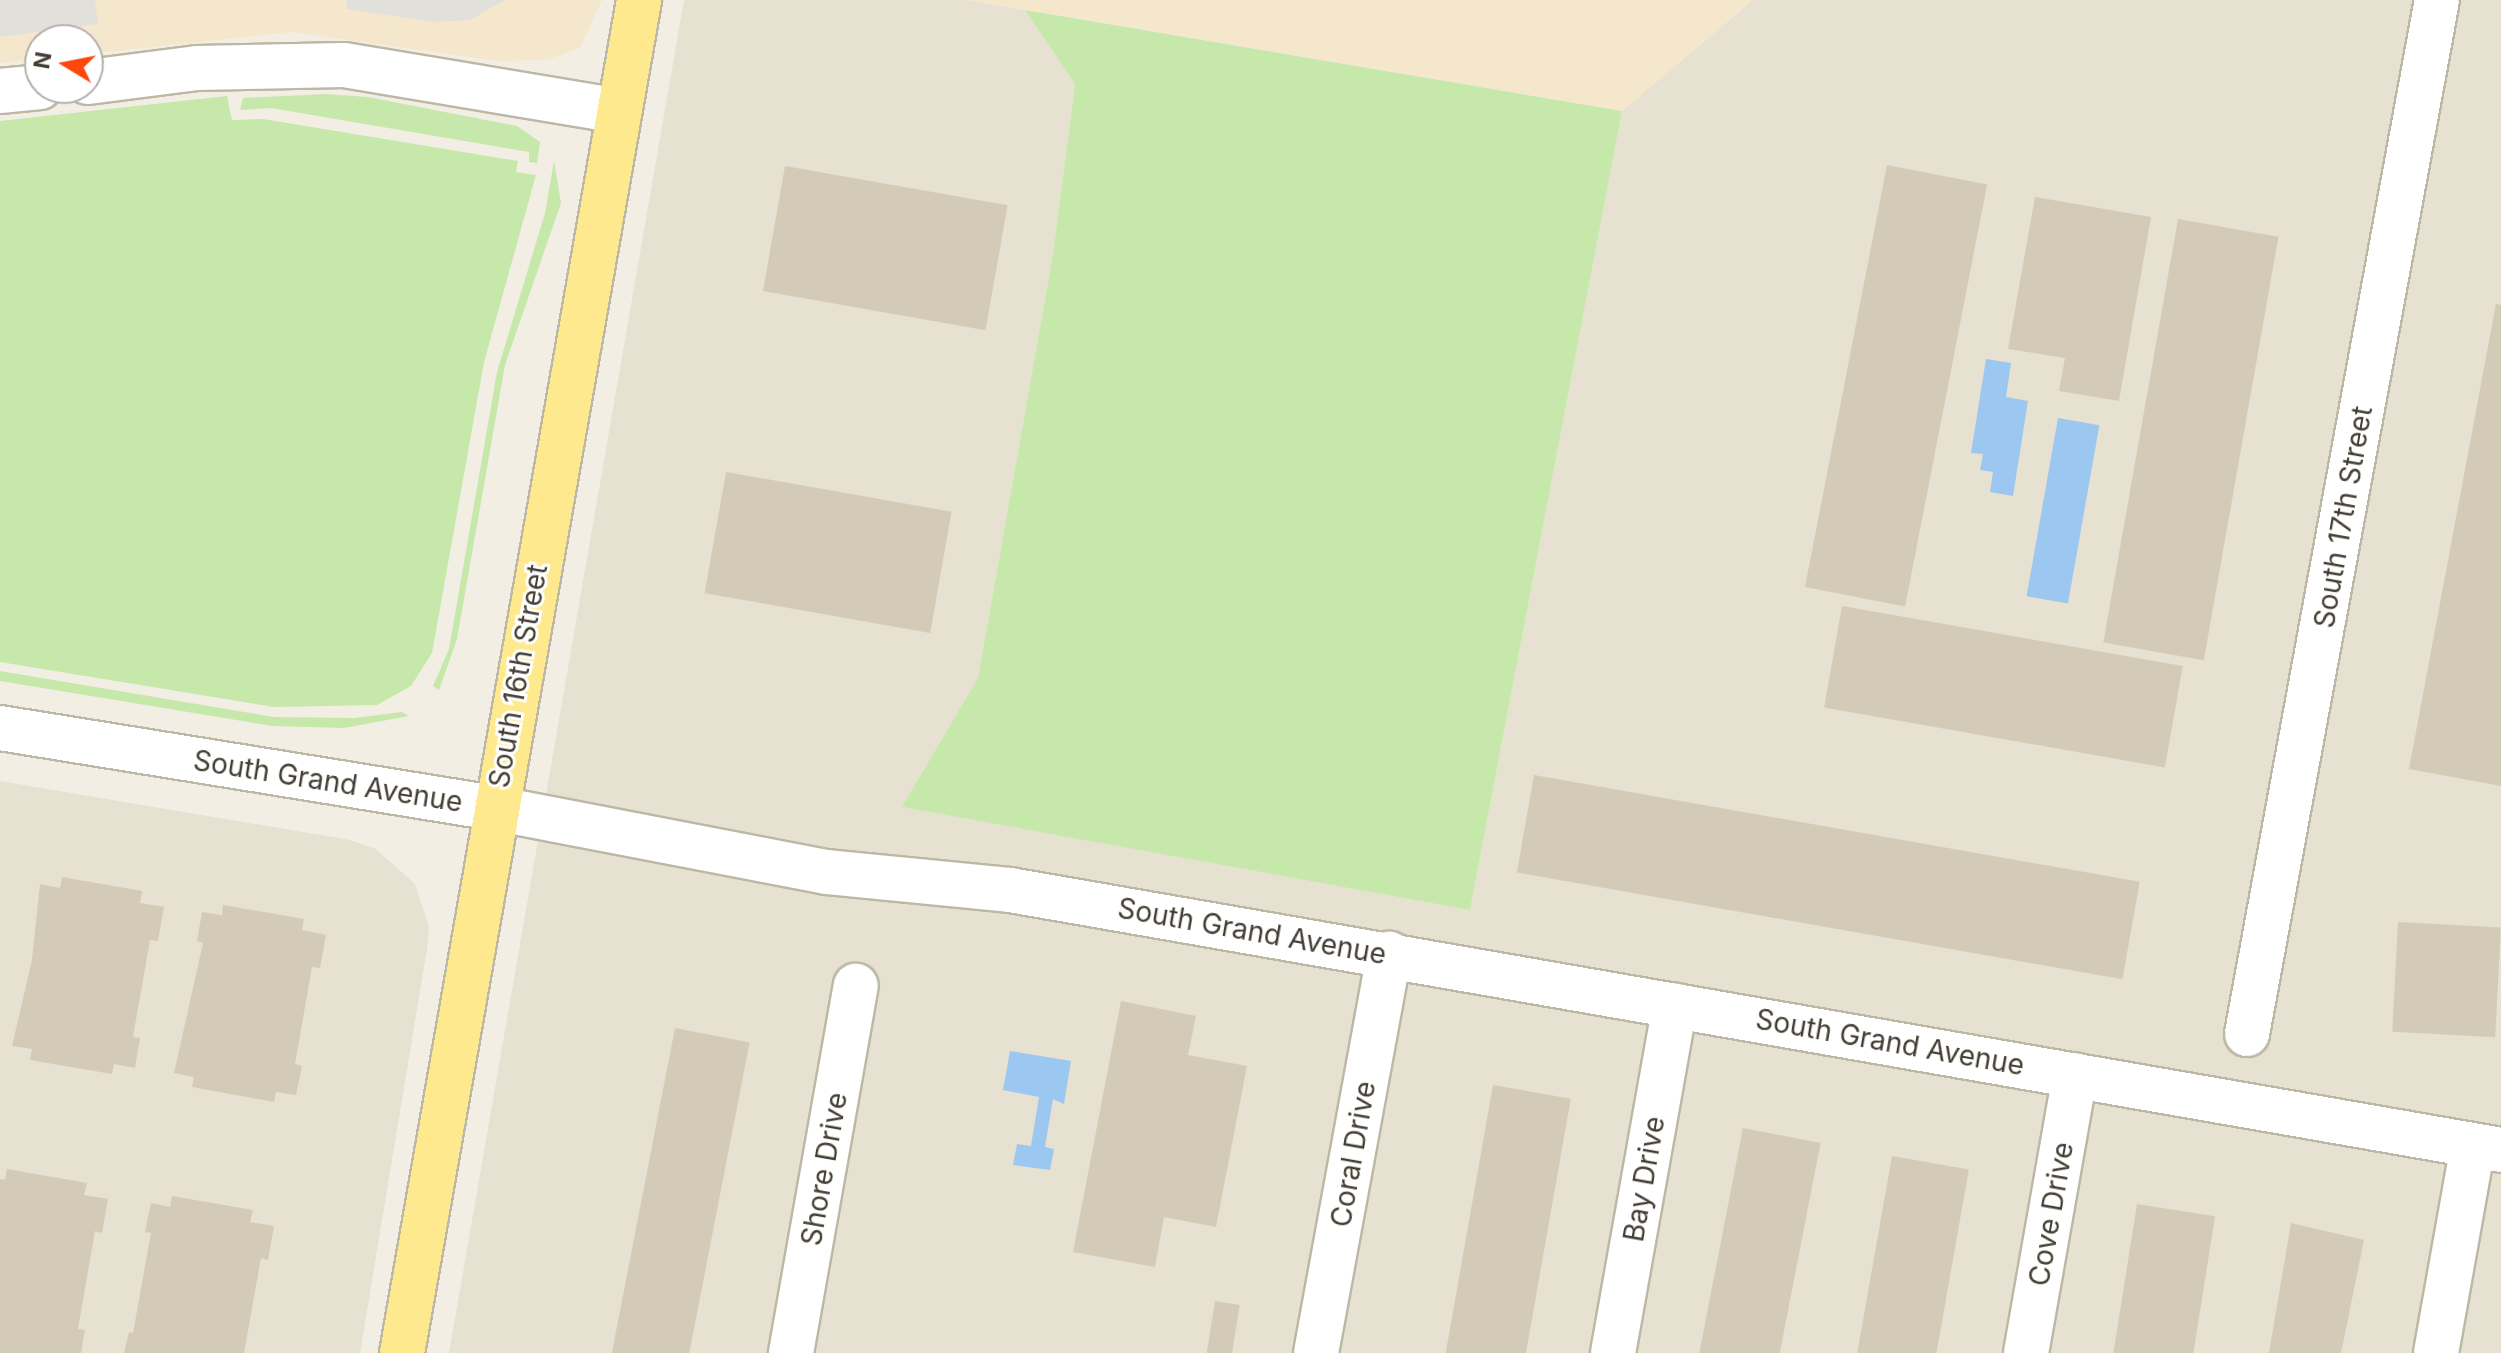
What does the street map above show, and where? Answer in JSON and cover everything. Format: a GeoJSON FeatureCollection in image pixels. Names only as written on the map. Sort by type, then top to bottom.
{"type":"FeatureCollection","features":[{"type":"Feature","properties":{"kind":"main road","name":"South 16th Street"},"geometry":{"type":"LineString","coordinates":[[402,1353],[494,808],[639,0]]}},
{"type":"Feature","properties":{"kind":"street","name":"South 17th Street"},"geometry":{"type":"LineString","coordinates":[[2247,1034],[2437,0]]}},
{"type":"Feature","properties":{"kind":"street"},"geometry":{"type":"LineString","coordinates":[[104,80],[197,68],[321,64],[619,111]]}},
{"type":"Feature","properties":{"kind":"street"},"geometry":{"type":"LineString","coordinates":[[0,91],[24,89]]}},
{"type":"Feature","properties":{"kind":"street","name":"South Grand Avenue"},"geometry":{"type":"LineString","coordinates":[[0,728],[494,808],[827,872],[1010,890],[1389,954],[2487,1148]]}},
{"type":"Feature","properties":{"kind":"street","name":"Coral Drive"},"geometry":{"type":"LineString","coordinates":[[1316,1353],[1389,954]]}},
{"type":"Feature","properties":{"kind":"street","name":"Shore Drive"},"geometry":{"type":"LineString","coordinates":[[791,1353],[856,986]]}},
{"type":"Feature","properties":{"kind":"street","name":"Bay Drive"},"geometry":{"type":"LineString","coordinates":[[1613,1353],[1675,1005]]}},
{"type":"Feature","properties":{"kind":"street","name":"Cove Drive"},"geometry":{"type":"LineString","coordinates":[[2026,1353],[2075,1075]]}},
{"type":"Feature","properties":{"kind":"street"},"geometry":{"type":"LineString","coordinates":[[2436,1353],[2487,1148]]}},
{"type":"Feature","properties":{"kind":"shaded area"},"geometry":{"type":"Polygon","coordinates":[[[0,0],[602,0],[580,48],[547,60],[498,61],[292,32],[104,52],[104,24],[24,24],[24,61],[0,63],[0,0]]]}},
{"type":"Feature","properties":{"kind":"shaded area"},"geometry":{"type":"Polygon","coordinates":[[[0,0],[95,0],[98,24],[24,24],[24,34],[0,37],[0,0]]]}},
{"type":"Feature","properties":{"kind":"shaded area"},"geometry":{"type":"Polygon","coordinates":[[[347,0],[505,0],[470,20],[436,22],[346,9],[347,0]]]}},
{"type":"Feature","properties":{"kind":"shaded area"},"geometry":{"type":"Polygon","coordinates":[[[684,0],[968,0],[1025,10],[1075,84],[1053,254],[978,678],[903,807],[1470,910],[1622,111],[1753,0],[2501,0],[2501,1353],[449,1353],[684,0]]]}},
{"type":"Feature","properties":{"kind":"shaded area"},"geometry":{"type":"Polygon","coordinates":[[[968,0],[1753,0],[1622,111],[968,0]]]}},
{"type":"Feature","properties":{"kind":"shaded area"},"geometry":{"type":"Polygon","coordinates":[[[0,781],[350,840],[376,849],[415,884],[429,927],[427,949],[360,1353],[0,1353],[0,781]]]}},
{"type":"Feature","properties":{"kind":"green space"},"geometry":{"type":"Polygon","coordinates":[[[1025,10],[1622,111],[1470,910],[902,807],[978,678],[1053,254],[1075,84],[1025,10]]]}},
{"type":"Feature","properties":{"kind":"green space"},"geometry":{"type":"Polygon","coordinates":[[[325,94],[368,97],[517,126],[540,142],[537,163],[529,162],[529,152],[271,108],[240,110],[243,98],[325,94]]]}},
{"type":"Feature","properties":{"kind":"green space"},"geometry":{"type":"Polygon","coordinates":[[[227,96],[232,120],[263,119],[518,161],[516,172],[536,175],[484,362],[432,653],[411,686],[377,705],[274,707],[0,662],[0,121],[227,96]]]}},
{"type":"Feature","properties":{"kind":"green space"},"geometry":{"type":"Polygon","coordinates":[[[554,161],[561,203],[505,365],[457,639],[439,690],[433,686],[449,649],[497,372],[545,213],[554,161]]]}},
{"type":"Feature","properties":{"kind":"green space"},"geometry":{"type":"Polygon","coordinates":[[[0,671],[274,717],[354,718],[402,712],[409,716],[344,728],[272,726],[0,681],[0,671]]]}},
{"type":"Feature","properties":{"kind":"water"},"geometry":{"type":"Polygon","coordinates":[[[1986,359],[2011,363],[2006,397],[2028,401],[2013,496],[1990,492],[1993,472],[1980,470],[1983,454],[1971,453],[1986,359]]]}},
{"type":"Feature","properties":{"kind":"water"},"geometry":{"type":"Polygon","coordinates":[[[2058,418],[2099,425],[2068,604],[2027,596],[2058,418]]]}},
{"type":"Feature","properties":{"kind":"water"},"geometry":{"type":"Polygon","coordinates":[[[1010,1051],[1071,1061],[1064,1104],[1053,1099],[1045,1147],[1054,1149],[1050,1170],[1013,1165],[1017,1144],[1031,1146],[1039,1097],[1003,1090],[1010,1051]]]}},
{"type":"Feature","properties":{"kind":"building"},"geometry":{"type":"Polygon","coordinates":[[[1887,165],[1987,184],[1905,607],[1805,587],[1887,165]]]}},
{"type":"Feature","properties":{"kind":"building"},"geometry":{"type":"Polygon","coordinates":[[[785,166],[1008,205],[986,330],[763,291],[785,166]]]}},
{"type":"Feature","properties":{"kind":"building"},"geometry":{"type":"Polygon","coordinates":[[[2035,197],[2151,217],[2119,401],[2059,391],[2065,358],[2008,349],[2035,197]]]}},
{"type":"Feature","properties":{"kind":"building"},"geometry":{"type":"Polygon","coordinates":[[[2178,219],[2278,237],[2204,660],[2103,642],[2178,219]]]}},
{"type":"Feature","properties":{"kind":"building"},"geometry":{"type":"Polygon","coordinates":[[[2496,304],[2501,305],[2501,786],[2409,769],[2496,304]]]}},
{"type":"Feature","properties":{"kind":"building"},"geometry":{"type":"Polygon","coordinates":[[[726,472],[952,512],[930,633],[705,593],[726,472]]]}},
{"type":"Feature","properties":{"kind":"building"},"geometry":{"type":"Polygon","coordinates":[[[1842,606],[2183,666],[2165,768],[1824,707],[1842,606]]]}},
{"type":"Feature","properties":{"kind":"building"},"geometry":{"type":"Polygon","coordinates":[[[1534,775],[2140,882],[2122,979],[1517,872],[1534,775]]]}},
{"type":"Feature","properties":{"kind":"building"},"geometry":{"type":"Polygon","coordinates":[[[62,877],[142,891],[140,903],[164,907],[158,941],[150,940],[133,1037],[140,1038],[135,1068],[114,1064],[112,1074],[30,1060],[32,1049],[12,1046],[32,960],[40,884],[60,888],[62,877]]]}},
{"type":"Feature","properties":{"kind":"building"},"geometry":{"type":"Polygon","coordinates":[[[223,905],[304,919],[302,930],[326,935],[320,968],[312,967],[295,1064],[302,1066],[296,1095],[276,1092],[274,1102],[192,1087],[194,1077],[174,1073],[203,943],[197,941],[202,912],[222,915],[223,905]]]}},
{"type":"Feature","properties":{"kind":"building"},"geometry":{"type":"Polygon","coordinates":[[[2398,922],[2501,927],[2495,1037],[2392,1032],[2398,922]]]}},
{"type":"Feature","properties":{"kind":"building"},"geometry":{"type":"Polygon","coordinates":[[[1121,1001],[1196,1016],[1188,1055],[1247,1066],[1216,1227],[1164,1217],[1155,1267],[1073,1252],[1121,1001]]]}},
{"type":"Feature","properties":{"kind":"building"},"geometry":{"type":"Polygon","coordinates":[[[675,1028],[750,1043],[689,1353],[612,1353],[675,1028]]]}},
{"type":"Feature","properties":{"kind":"building"},"geometry":{"type":"Polygon","coordinates":[[[1493,1085],[1571,1099],[1526,1353],[1446,1353],[1493,1085]]]}},
{"type":"Feature","properties":{"kind":"building"},"geometry":{"type":"Polygon","coordinates":[[[1743,1128],[1821,1143],[1780,1353],[1699,1353],[1743,1128]]]}},
{"type":"Feature","properties":{"kind":"building"},"geometry":{"type":"Polygon","coordinates":[[[1892,1156],[1969,1170],[1936,1353],[1857,1353],[1892,1156]]]}},
{"type":"Feature","properties":{"kind":"building"},"geometry":{"type":"Polygon","coordinates":[[[7,1169],[87,1183],[84,1195],[108,1199],[102,1233],[95,1231],[78,1329],[85,1330],[81,1353],[0,1353],[0,1179],[5,1180],[7,1169]]]}},
{"type":"Feature","properties":{"kind":"building"},"geometry":{"type":"Polygon","coordinates":[[[172,1196],[253,1210],[250,1222],[274,1226],[268,1260],[261,1258],[244,1353],[124,1353],[129,1332],[133,1333],[151,1233],[145,1232],[151,1203],[170,1207],[172,1196]]]}},
{"type":"Feature","properties":{"kind":"building"},"geometry":{"type":"Polygon","coordinates":[[[2137,1204],[2215,1216],[2193,1353],[2113,1353],[2137,1204]]]}},
{"type":"Feature","properties":{"kind":"building"},"geometry":{"type":"Polygon","coordinates":[[[2291,1223],[2364,1240],[2341,1353],[2269,1353],[2291,1223]]]}},
{"type":"Feature","properties":{"kind":"building"},"geometry":{"type":"Polygon","coordinates":[[[1215,1301],[1240,1305],[1232,1353],[1207,1353],[1215,1301]]]}}]}
